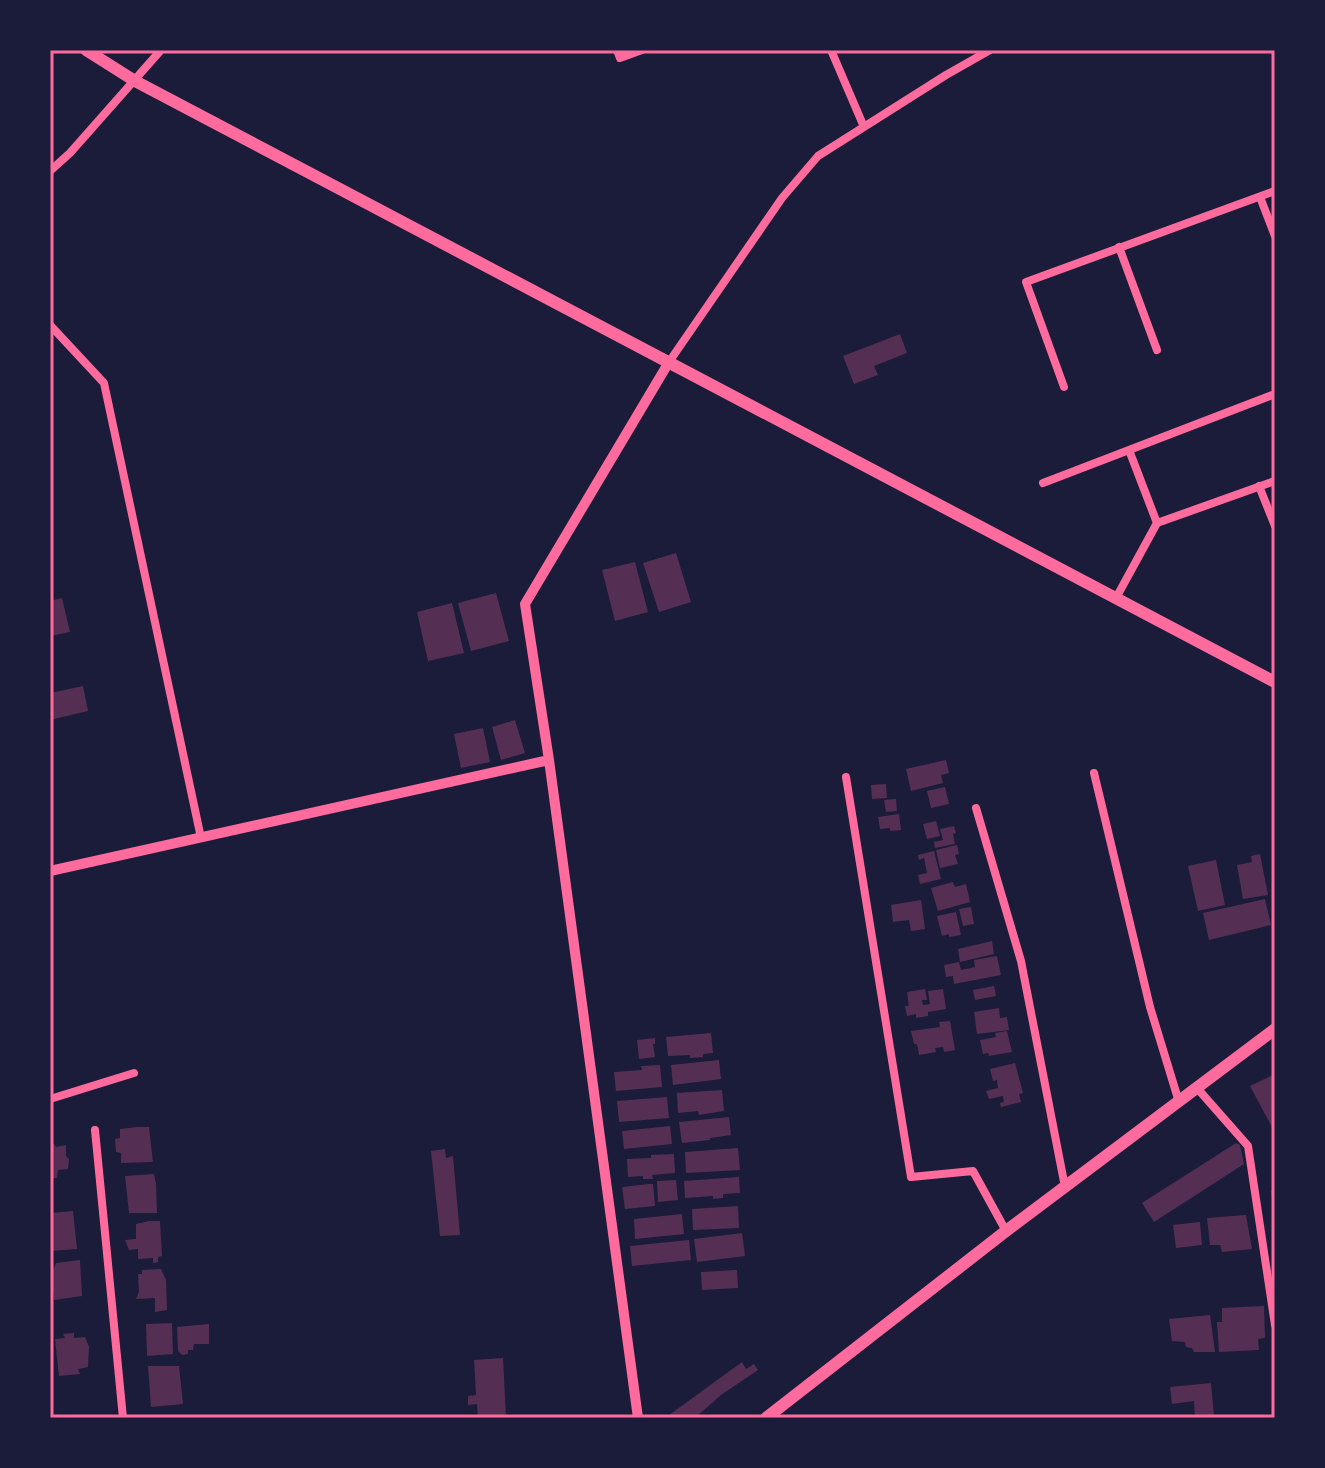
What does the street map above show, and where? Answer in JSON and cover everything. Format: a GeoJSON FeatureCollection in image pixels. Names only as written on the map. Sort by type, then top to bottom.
{"type":"FeatureCollection","features":[{"type":"Feature","properties":{"kind":"main road"},"geometry":{"type":"LineString","coordinates":[[86,50],[135,81],[1275,682]]}},
{"type":"Feature","properties":{"kind":"main road"},"geometry":{"type":"LineString","coordinates":[[766,1418],[1006,1231],[1275,1029]]}},
{"type":"Feature","properties":{"kind":"street"},"geometry":{"type":"LineString","coordinates":[[50,171],[70,153],[161,50]]}},
{"type":"Feature","properties":{"kind":"street"},"geometry":{"type":"LineString","coordinates":[[617,50],[620,58],[642,50]]}},
{"type":"Feature","properties":{"kind":"street"},"geometry":{"type":"LineString","coordinates":[[831,50],[864,127]]}},
{"type":"Feature","properties":{"kind":"street"},"geometry":{"type":"LineString","coordinates":[[638,1418],[525,604],[669,362],[782,198],[818,156],[990,50]]}},
{"type":"Feature","properties":{"kind":"street"},"geometry":{"type":"LineString","coordinates":[[1064,387],[1026,282],[1275,191]]}},
{"type":"Feature","properties":{"kind":"street"},"geometry":{"type":"LineString","coordinates":[[1260,197],[1275,236]]}},
{"type":"Feature","properties":{"kind":"street"},"geometry":{"type":"LineString","coordinates":[[1119,247],[1157,350]]}},
{"type":"Feature","properties":{"kind":"street"},"geometry":{"type":"LineString","coordinates":[[50,325],[104,383],[201,838]]}},
{"type":"Feature","properties":{"kind":"street"},"geometry":{"type":"LineString","coordinates":[[1043,483],[1275,394]]}},
{"type":"Feature","properties":{"kind":"street"},"geometry":{"type":"LineString","coordinates":[[1129,450],[1157,523]]}},
{"type":"Feature","properties":{"kind":"street"},"geometry":{"type":"LineString","coordinates":[[1116,598],[1157,523],[1275,481]]}},
{"type":"Feature","properties":{"kind":"street"},"geometry":{"type":"LineString","coordinates":[[1259,486],[1275,526]]}},
{"type":"Feature","properties":{"kind":"street"},"geometry":{"type":"LineString","coordinates":[[50,871],[549,760]]}},
{"type":"Feature","properties":{"kind":"street"},"geometry":{"type":"LineString","coordinates":[[1094,773],[1150,1007],[1179,1102]]}},
{"type":"Feature","properties":{"kind":"street"},"geometry":{"type":"LineString","coordinates":[[846,777],[911,1177],[973,1171],[1006,1231]]}},
{"type":"Feature","properties":{"kind":"street"},"geometry":{"type":"LineString","coordinates":[[976,808],[1021,961],[1065,1187]]}},
{"type":"Feature","properties":{"kind":"street"},"geometry":{"type":"LineString","coordinates":[[50,1099],[134,1073]]}},
{"type":"Feature","properties":{"kind":"street"},"geometry":{"type":"LineString","coordinates":[[1197,1088],[1248,1146],[1275,1325]]}},
{"type":"Feature","properties":{"kind":"street"},"geometry":{"type":"LineString","coordinates":[[95,1130],[123,1418]]}},
{"type":"Feature","properties":{"kind":"building"},"geometry":{"type":"Polygon","coordinates":[[[900,334],[907,353],[874,366],[878,375],[854,384],[843,356],[900,334]]]}},
{"type":"Feature","properties":{"kind":"building"},"geometry":{"type":"Polygon","coordinates":[[[676,553],[691,602],[659,612],[643,563],[676,553]]]}},
{"type":"Feature","properties":{"kind":"building"},"geometry":{"type":"Polygon","coordinates":[[[635,562],[648,612],[615,621],[602,570],[635,562]]]}},
{"type":"Feature","properties":{"kind":"building"},"geometry":{"type":"Polygon","coordinates":[[[496,593],[509,641],[471,651],[458,603],[496,593]]]}},
{"type":"Feature","properties":{"kind":"building"},"geometry":{"type":"Polygon","coordinates":[[[62,598],[70,632],[50,636],[50,601],[62,598]]]}},
{"type":"Feature","properties":{"kind":"building"},"geometry":{"type":"Polygon","coordinates":[[[452,603],[464,653],[428,661],[417,612],[452,603]]]}},
{"type":"Feature","properties":{"kind":"building"},"geometry":{"type":"Polygon","coordinates":[[[83,686],[88,711],[50,720],[50,693],[83,686]]]}},
{"type":"Feature","properties":{"kind":"building"},"geometry":{"type":"Polygon","coordinates":[[[515,720],[525,753],[501,760],[492,727],[515,720]]]}},
{"type":"Feature","properties":{"kind":"building"},"geometry":{"type":"Polygon","coordinates":[[[483,728],[490,762],[461,768],[454,734],[483,728]]]}},
{"type":"Feature","properties":{"kind":"building"},"geometry":{"type":"Polygon","coordinates":[[[946,760],[949,773],[941,775],[943,783],[911,791],[906,769],[946,760]]]}},
{"type":"Feature","properties":{"kind":"building"},"geometry":{"type":"Polygon","coordinates":[[[886,784],[887,798],[872,799],[871,785],[886,784]]]}},
{"type":"Feature","properties":{"kind":"building"},"geometry":{"type":"Polygon","coordinates":[[[945,787],[949,804],[931,808],[927,791],[945,787]]]}},
{"type":"Feature","properties":{"kind":"building"},"geometry":{"type":"Polygon","coordinates":[[[896,799],[897,811],[886,812],[884,800],[896,799]]]}},
{"type":"Feature","properties":{"kind":"building"},"geometry":{"type":"Polygon","coordinates":[[[899,814],[901,830],[880,829],[878,817],[899,814]]]}},
{"type":"Feature","properties":{"kind":"building"},"geometry":{"type":"Polygon","coordinates":[[[936,821],[940,836],[927,839],[923,824],[936,821]]]}},
{"type":"Feature","properties":{"kind":"building"},"geometry":{"type":"Polygon","coordinates":[[[954,826],[955,844],[935,848],[934,842],[943,840],[940,829],[954,826]]]}},
{"type":"Feature","properties":{"kind":"building"},"geometry":{"type":"Polygon","coordinates":[[[957,845],[959,854],[955,855],[958,864],[940,868],[936,850],[957,845]]]}},
{"type":"Feature","properties":{"kind":"building"},"geometry":{"type":"Polygon","coordinates":[[[934,851],[941,879],[920,884],[918,875],[927,873],[924,858],[919,860],[918,855],[934,851]]]}},
{"type":"Feature","properties":{"kind":"building"},"geometry":{"type":"Polygon","coordinates":[[[1260,854],[1268,895],[1243,899],[1237,865],[1252,862],[1251,856],[1260,854]]]}},
{"type":"Feature","properties":{"kind":"building"},"geometry":{"type":"Polygon","coordinates":[[[1216,860],[1225,905],[1198,911],[1188,866],[1216,860]]]}},
{"type":"Feature","properties":{"kind":"building"},"geometry":{"type":"Polygon","coordinates":[[[953,882],[955,887],[966,884],[970,902],[938,911],[931,888],[953,882]]]}},
{"type":"Feature","properties":{"kind":"building"},"geometry":{"type":"Polygon","coordinates":[[[1265,899],[1271,925],[1209,940],[1203,913],[1265,899]]]}},
{"type":"Feature","properties":{"kind":"building"},"geometry":{"type":"Polygon","coordinates":[[[921,900],[925,929],[911,931],[909,920],[893,922],[891,905],[921,900]]]}},
{"type":"Feature","properties":{"kind":"building"},"geometry":{"type":"Polygon","coordinates":[[[971,907],[974,924],[963,926],[959,909],[971,907]]]}},
{"type":"Feature","properties":{"kind":"building"},"geometry":{"type":"Polygon","coordinates":[[[956,912],[961,935],[942,936],[937,916],[956,912]]]}},
{"type":"Feature","properties":{"kind":"building"},"geometry":{"type":"Polygon","coordinates":[[[992,941],[994,954],[960,962],[958,949],[992,941]]]}},
{"type":"Feature","properties":{"kind":"building"},"geometry":{"type":"Polygon","coordinates":[[[997,956],[1001,975],[954,984],[953,976],[946,977],[944,965],[959,962],[961,970],[975,967],[974,960],[997,956]]]}},
{"type":"Feature","properties":{"kind":"building"},"geometry":{"type":"Polygon","coordinates":[[[994,986],[996,996],[975,1000],[973,990],[994,986]]]}},
{"type":"Feature","properties":{"kind":"building"},"geometry":{"type":"Polygon","coordinates":[[[925,989],[927,1000],[922,1000],[923,1005],[930,1004],[928,991],[943,989],[946,1009],[928,1012],[928,1016],[907,1016],[907,992],[925,989]]]}},
{"type":"Feature","properties":{"kind":"building"},"geometry":{"type":"Polygon","coordinates":[[[999,1008],[1000,1018],[1007,1017],[1009,1030],[977,1034],[974,1012],[999,1008]]]}},
{"type":"Feature","properties":{"kind":"building"},"geometry":{"type":"Polygon","coordinates":[[[950,1021],[955,1050],[944,1052],[943,1047],[935,1048],[936,1052],[919,1055],[911,1031],[940,1027],[939,1022],[950,1021]]]}},
{"type":"Feature","properties":{"kind":"building"},"geometry":{"type":"Polygon","coordinates":[[[1007,1031],[1012,1052],[989,1056],[988,1053],[983,1054],[980,1040],[1007,1031]]]}},
{"type":"Feature","properties":{"kind":"building"},"geometry":{"type":"Polygon","coordinates":[[[711,1033],[713,1053],[690,1058],[690,1055],[668,1056],[666,1037],[711,1033]]]}},
{"type":"Feature","properties":{"kind":"building"},"geometry":{"type":"Polygon","coordinates":[[[655,1038],[655,1057],[639,1059],[637,1040],[655,1038]]]}},
{"type":"Feature","properties":{"kind":"building"},"geometry":{"type":"Polygon","coordinates":[[[719,1060],[721,1079],[673,1085],[671,1065],[719,1060]]]}},
{"type":"Feature","properties":{"kind":"building"},"geometry":{"type":"Polygon","coordinates":[[[1015,1063],[1023,1093],[1019,1094],[1021,1102],[1001,1107],[1003,1096],[989,1099],[986,1091],[998,1088],[990,1069],[1015,1063]]]}},
{"type":"Feature","properties":{"kind":"building"},"geometry":{"type":"Polygon","coordinates":[[[660,1065],[662,1087],[616,1091],[614,1072],[660,1065]]]}},
{"type":"Feature","properties":{"kind":"building"},"geometry":{"type":"Polygon","coordinates":[[[1275,1074],[1275,1133],[1250,1086],[1275,1074]]]}},
{"type":"Feature","properties":{"kind":"building"},"geometry":{"type":"Polygon","coordinates":[[[722,1090],[724,1111],[699,1115],[698,1111],[678,1113],[677,1093],[722,1090]]]}},
{"type":"Feature","properties":{"kind":"building"},"geometry":{"type":"Polygon","coordinates":[[[667,1097],[669,1118],[619,1122],[617,1101],[667,1097]]]}},
{"type":"Feature","properties":{"kind":"building"},"geometry":{"type":"Polygon","coordinates":[[[729,1117],[731,1135],[682,1143],[679,1122],[729,1117]]]}},
{"type":"Feature","properties":{"kind":"building"},"geometry":{"type":"Polygon","coordinates":[[[670,1126],[672,1144],[624,1149],[622,1131],[670,1126]]]}},
{"type":"Feature","properties":{"kind":"building"},"geometry":{"type":"Polygon","coordinates":[[[149,1127],[153,1162],[121,1163],[121,1153],[116,1152],[115,1139],[120,1138],[120,1129],[149,1127]]]}},
{"type":"Feature","properties":{"kind":"building"},"geometry":{"type":"Polygon","coordinates":[[[50,1142],[56,1147],[66,1145],[69,1159],[68,1169],[58,1170],[57,1178],[50,1178],[50,1142]]]}},
{"type":"Feature","properties":{"kind":"building"},"geometry":{"type":"Polygon","coordinates":[[[1236,1143],[1240,1145],[1244,1164],[1154,1222],[1142,1203],[1236,1143]]]}},
{"type":"Feature","properties":{"kind":"building"},"geometry":{"type":"Polygon","coordinates":[[[738,1148],[740,1170],[686,1173],[685,1152],[738,1148]]]}},
{"type":"Feature","properties":{"kind":"building"},"geometry":{"type":"Polygon","coordinates":[[[445,1149],[446,1158],[453,1156],[460,1235],[440,1236],[431,1151],[445,1149]]]}},
{"type":"Feature","properties":{"kind":"building"},"geometry":{"type":"Polygon","coordinates":[[[674,1154],[675,1173],[652,1175],[653,1179],[628,1177],[627,1159],[674,1154]]]}},
{"type":"Feature","properties":{"kind":"building"},"geometry":{"type":"Polygon","coordinates":[[[154,1174],[157,1213],[129,1213],[125,1176],[154,1174]]]}},
{"type":"Feature","properties":{"kind":"building"},"geometry":{"type":"Polygon","coordinates":[[[739,1177],[740,1193],[723,1194],[723,1198],[713,1199],[713,1196],[685,1198],[684,1181],[739,1177]]]}},
{"type":"Feature","properties":{"kind":"building"},"geometry":{"type":"Polygon","coordinates":[[[676,1180],[678,1200],[658,1202],[657,1181],[676,1180]]]}},
{"type":"Feature","properties":{"kind":"building"},"geometry":{"type":"Polygon","coordinates":[[[653,1184],[655,1206],[625,1209],[622,1187],[653,1184]]]}},
{"type":"Feature","properties":{"kind":"building"},"geometry":{"type":"Polygon","coordinates":[[[1271,1191],[1275,1191],[1275,1211],[1273,1211],[1271,1191]]]}},
{"type":"Feature","properties":{"kind":"building"},"geometry":{"type":"Polygon","coordinates":[[[738,1206],[739,1228],[693,1230],[692,1209],[738,1206]]]}},
{"type":"Feature","properties":{"kind":"building"},"geometry":{"type":"Polygon","coordinates":[[[73,1211],[77,1249],[50,1251],[50,1213],[73,1211]]]}},
{"type":"Feature","properties":{"kind":"building"},"geometry":{"type":"Polygon","coordinates":[[[682,1214],[684,1234],[635,1239],[634,1219],[682,1214]]]}},
{"type":"Feature","properties":{"kind":"building"},"geometry":{"type":"Polygon","coordinates":[[[1246,1215],[1252,1249],[1222,1252],[1220,1245],[1210,1245],[1207,1218],[1246,1215]]]}},
{"type":"Feature","properties":{"kind":"building"},"geometry":{"type":"Polygon","coordinates":[[[160,1221],[162,1256],[153,1263],[153,1258],[138,1259],[138,1249],[129,1250],[125,1240],[136,1239],[136,1224],[160,1221]]]}},
{"type":"Feature","properties":{"kind":"building"},"geometry":{"type":"Polygon","coordinates":[[[1200,1222],[1202,1245],[1176,1248],[1173,1225],[1200,1222]]]}},
{"type":"Feature","properties":{"kind":"building"},"geometry":{"type":"Polygon","coordinates":[[[742,1233],[745,1256],[697,1262],[694,1239],[742,1233]]]}},
{"type":"Feature","properties":{"kind":"building"},"geometry":{"type":"Polygon","coordinates":[[[689,1240],[691,1260],[632,1266],[630,1246],[689,1240]]]}},
{"type":"Feature","properties":{"kind":"building"},"geometry":{"type":"Polygon","coordinates":[[[80,1260],[82,1296],[54,1300],[52,1273],[56,1263],[80,1260]]]}},
{"type":"Feature","properties":{"kind":"building"},"geometry":{"type":"Polygon","coordinates":[[[161,1269],[166,1280],[167,1310],[155,1312],[155,1298],[136,1299],[139,1292],[138,1274],[142,1274],[142,1270],[161,1269]]]}},
{"type":"Feature","properties":{"kind":"building"},"geometry":{"type":"Polygon","coordinates":[[[737,1270],[738,1288],[702,1290],[701,1272],[737,1270]]]}},
{"type":"Feature","properties":{"kind":"building"},"geometry":{"type":"Polygon","coordinates":[[[1264,1306],[1265,1338],[1258,1339],[1259,1350],[1219,1352],[1217,1322],[1222,1322],[1222,1308],[1264,1306]]]}},
{"type":"Feature","properties":{"kind":"building"},"geometry":{"type":"Polygon","coordinates":[[[1210,1315],[1215,1352],[1194,1352],[1186,1347],[1185,1342],[1172,1341],[1169,1319],[1210,1315]]]}},
{"type":"Feature","properties":{"kind":"building"},"geometry":{"type":"Polygon","coordinates":[[[172,1323],[173,1354],[147,1356],[146,1324],[172,1323]]]}},
{"type":"Feature","properties":{"kind":"building"},"geometry":{"type":"Polygon","coordinates":[[[209,1324],[209,1344],[194,1344],[188,1354],[182,1355],[178,1351],[177,1327],[209,1324]]]}},
{"type":"Feature","properties":{"kind":"building"},"geometry":{"type":"Polygon","coordinates":[[[74,1333],[74,1338],[85,1337],[89,1347],[88,1367],[78,1369],[80,1374],[59,1376],[55,1339],[74,1333]]]}},
{"type":"Feature","properties":{"kind":"building"},"geometry":{"type":"Polygon","coordinates":[[[503,1358],[506,1418],[478,1418],[477,1404],[468,1405],[468,1396],[476,1395],[474,1360],[503,1358]]]}},
{"type":"Feature","properties":{"kind":"building"},"geometry":{"type":"Polygon","coordinates":[[[742,1362],[746,1369],[754,1364],[758,1370],[721,1395],[695,1418],[665,1418],[742,1362]]]}},
{"type":"Feature","properties":{"kind":"building"},"geometry":{"type":"Polygon","coordinates":[[[148,1366],[179,1366],[183,1404],[151,1407],[148,1366]]]}},
{"type":"Feature","properties":{"kind":"building"},"geometry":{"type":"Polygon","coordinates":[[[1211,1383],[1214,1416],[1195,1418],[1194,1401],[1172,1404],[1170,1387],[1211,1383]]]}}]}
